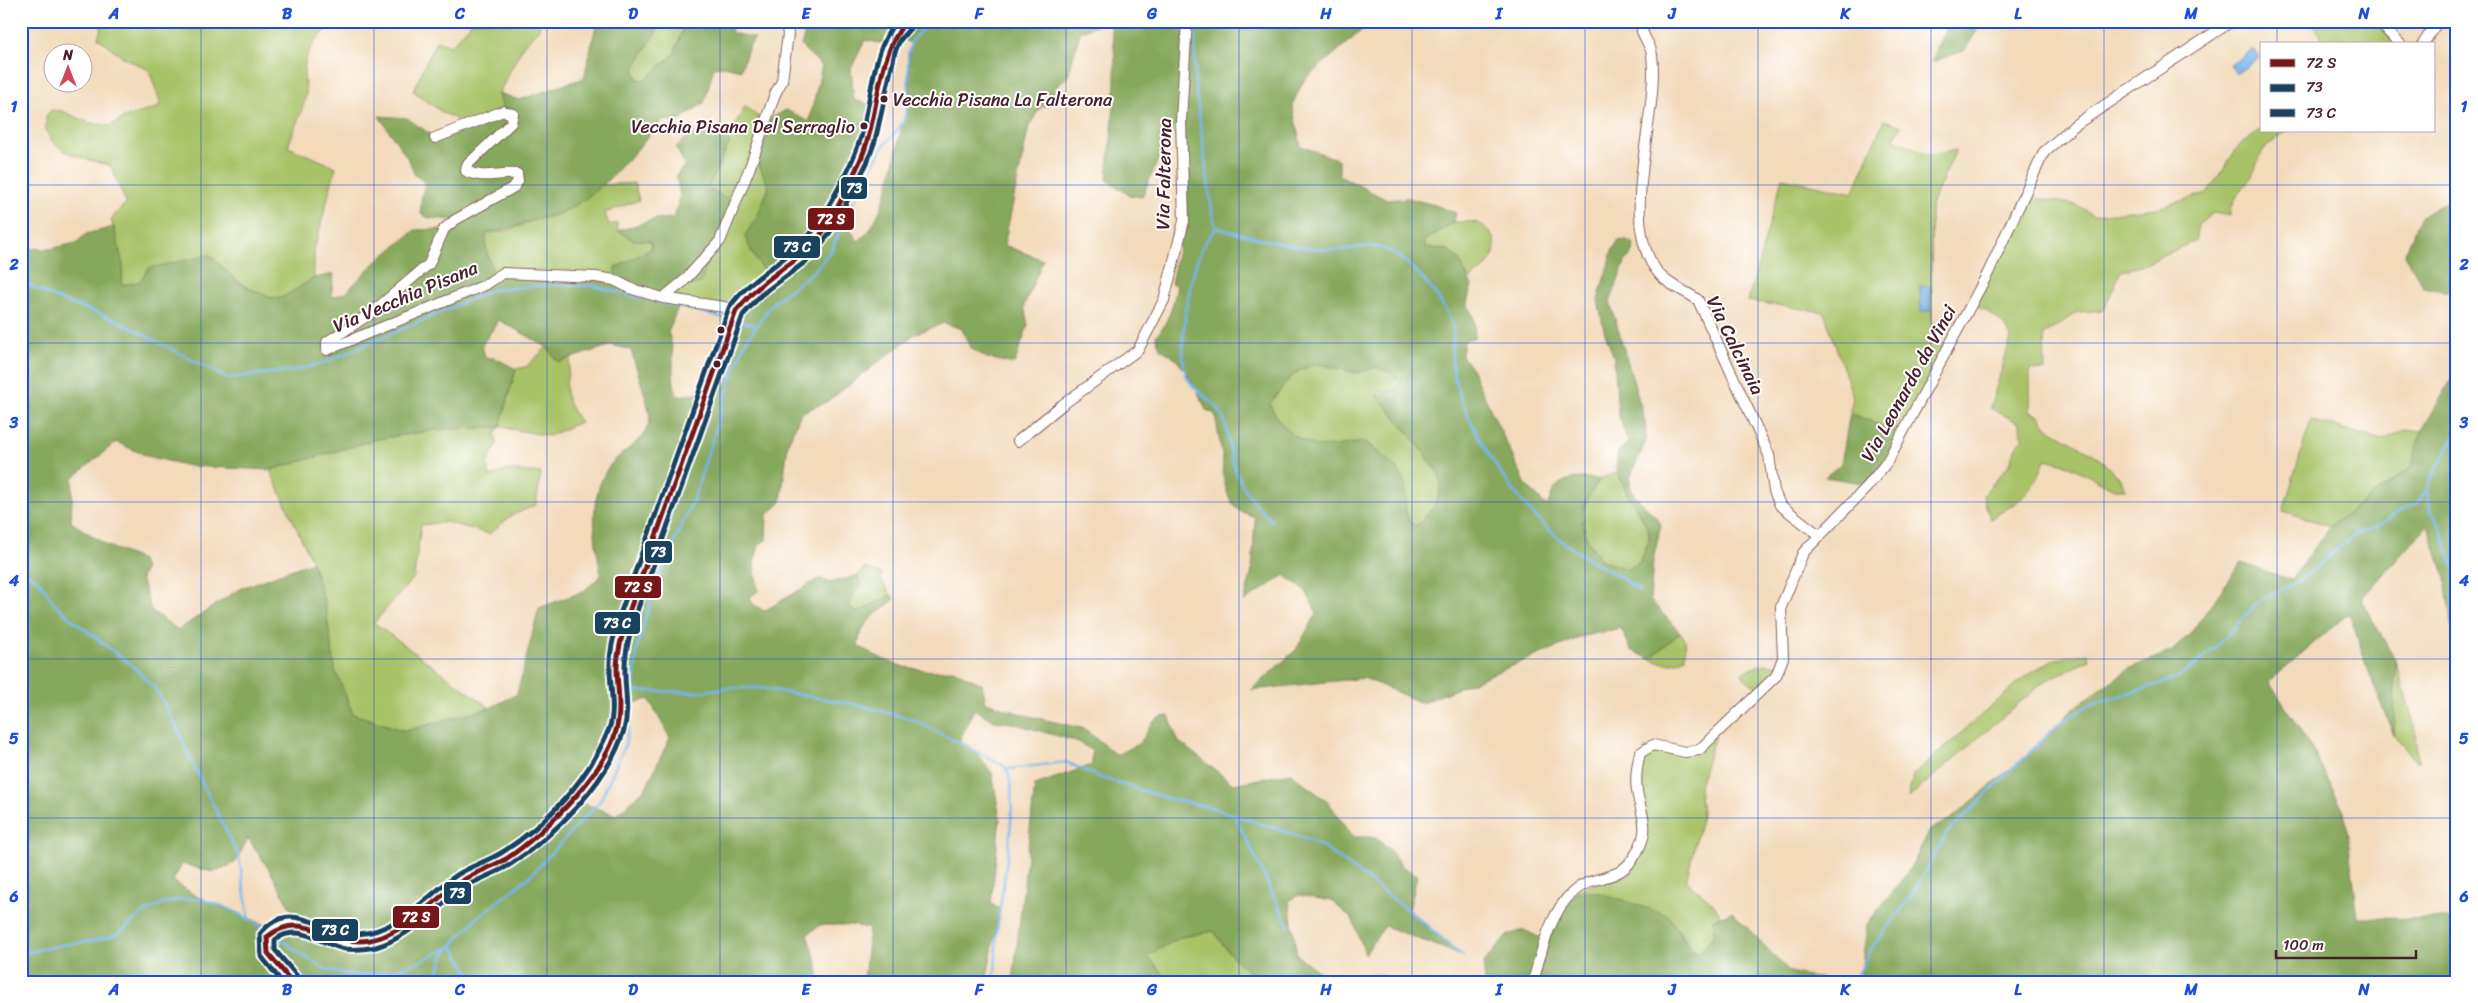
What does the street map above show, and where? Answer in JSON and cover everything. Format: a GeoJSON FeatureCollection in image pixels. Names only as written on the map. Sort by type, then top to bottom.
{"type":"FeatureCollection","features":[{"type":"Feature","properties":{"kind":"main road"},"geometry":{"type":"LineString","coordinates":[[292,982],[268,953],[267,937],[273,930],[284,924],[299,924],[341,940],[357,942],[373,940],[392,932],[424,911],[462,881],[527,846],[572,802],[597,765],[617,728],[617,667],[626,623],[736,311],[756,289],[807,251],[827,224],[860,160],[868,138],[888,50],[894,36],[906,21]]}},
{"type":"Feature","properties":{"kind":"street"},"geometry":{"type":"LineString","coordinates":[[664,298],[684,281],[720,241],[750,167],[775,94],[782,81],[788,34],[785,21]]}},
{"type":"Feature","properties":{"kind":"street","name":"Via Falterona"},"geometry":{"type":"LineString","coordinates":[[1018,441],[1062,405],[1138,350],[1164,300],[1184,221],[1181,120],[1187,21]]}},
{"type":"Feature","properties":{"kind":"street","name":"Via Calcinaia"},"geometry":{"type":"LineString","coordinates":[[1645,21],[1642,31],[1650,45],[1654,83],[1640,188],[1641,229],[1651,262],[1661,276],[1682,292],[1698,300],[1769,456],[1774,492],[1780,505],[1819,535]]}},
{"type":"Feature","properties":{"kind":"street","name":"Via Leonardo da Vinci"},"geometry":{"type":"LineString","coordinates":[[1533,982],[1545,940],[1557,914],[1573,892],[1589,883],[1616,875],[1628,866],[1640,848],[1646,831],[1644,815],[1637,791],[1637,767],[1640,753],[1653,745],[1685,752],[1699,750],[1776,676],[1783,658],[1780,621],[1785,594],[1804,552],[1867,487],[1887,462],[1988,273],[2044,152],[2075,125],[2232,21]]}},
{"type":"Feature","properties":{"kind":"street"},"geometry":{"type":"LineString","coordinates":[[2378,21],[2398,42]]}},
{"type":"Feature","properties":{"kind":"street"},"geometry":{"type":"LineString","coordinates":[[2424,42],[2438,21]]}},
{"type":"Feature","properties":{"kind":"street","name":"Via Vecchia Pisana"},"geometry":{"type":"LineString","coordinates":[[435,138],[503,111],[513,114],[511,123],[467,165],[466,171],[487,177],[508,173],[517,174],[518,182],[514,187],[455,220],[444,229],[429,264],[370,314],[327,342],[327,350],[485,285],[503,273],[596,277],[614,280],[632,289],[664,298],[724,307],[736,311]]}},
{"type":"Feature","properties":{"kind":"green space"},"geometry":{"type":"Polygon","coordinates":[[[103,21],[341,21],[320,36],[306,58],[304,75],[306,95],[288,147],[336,167],[314,251],[314,278],[290,294],[281,297],[271,297],[262,295],[242,284],[210,255],[140,282],[122,285],[123,265],[111,219],[126,203],[111,166],[67,152],[53,142],[46,128],[46,116],[51,110],[62,111],[90,123],[110,126],[124,118],[159,107],[160,101],[149,70],[123,57],[98,38],[103,21]]]}},
{"type":"Feature","properties":{"kind":"green space"},"geometry":{"type":"Polygon","coordinates":[[[473,21],[540,21],[539,29],[523,46],[499,93],[503,111],[469,125],[443,113],[413,91],[436,41],[451,46],[473,21]]]}},
{"type":"Feature","properties":{"kind":"green space"},"geometry":{"type":"Polygon","coordinates":[[[597,21],[653,21],[660,25],[634,68],[637,79],[645,80],[674,54],[686,21],[730,21],[732,33],[755,38],[748,48],[741,70],[724,66],[714,67],[704,103],[678,121],[662,120],[616,172],[590,195],[558,214],[487,233],[486,239],[486,251],[494,278],[503,273],[614,280],[615,268],[651,249],[651,241],[633,240],[618,231],[655,219],[674,218],[680,195],[676,176],[685,165],[676,148],[694,134],[706,133],[728,138],[729,143],[707,190],[736,201],[711,252],[701,283],[684,287],[664,298],[681,300],[668,332],[671,340],[673,380],[677,396],[706,393],[736,311],[769,279],[752,253],[745,236],[758,215],[769,187],[754,154],[764,122],[786,110],[809,122],[822,66],[801,46],[808,21],[1106,21],[1080,32],[1068,76],[1055,88],[1049,104],[1040,108],[1029,126],[1004,245],[1043,260],[1024,306],[1028,325],[1014,364],[987,358],[970,348],[962,329],[944,323],[915,334],[828,401],[801,413],[788,443],[781,502],[767,515],[766,540],[759,545],[754,563],[758,591],[750,597],[753,604],[764,611],[820,578],[830,583],[857,576],[861,584],[853,595],[849,607],[857,613],[891,595],[895,599],[866,624],[859,638],[858,646],[882,659],[904,667],[932,671],[953,670],[982,684],[986,702],[1021,714],[1085,729],[1116,755],[1139,743],[1158,718],[1169,716],[1178,741],[1233,784],[1291,773],[1329,803],[1353,837],[1374,837],[1388,848],[1403,867],[1417,875],[1409,911],[1463,956],[1385,926],[1365,954],[1353,920],[1332,901],[1299,895],[1289,901],[1297,955],[1326,977],[1382,975],[1383,982],[1265,982],[1249,972],[1236,960],[1214,931],[1181,937],[1147,956],[1170,982],[1013,982],[1035,785],[1092,765],[1092,751],[1079,742],[1012,723],[994,721],[974,709],[959,742],[972,748],[992,773],[1000,818],[991,904],[1000,909],[986,982],[864,982],[869,928],[852,925],[820,925],[807,935],[818,965],[818,982],[21,982],[21,248],[50,249],[76,243],[86,234],[114,227],[123,265],[122,285],[139,282],[149,268],[210,255],[239,283],[271,298],[283,297],[314,278],[334,274],[331,297],[346,293],[370,267],[415,230],[444,229],[454,220],[429,218],[421,214],[421,200],[425,183],[414,174],[410,162],[379,116],[407,118],[433,136],[503,111],[499,93],[519,100],[584,78],[597,21]],[[894,36],[890,45],[865,40],[851,69],[854,100],[875,106],[835,209],[858,241],[867,233],[875,220],[888,189],[902,126],[909,104],[909,58],[911,43],[894,36]],[[499,320],[482,345],[485,358],[495,358],[516,369],[500,427],[436,430],[378,439],[270,470],[189,466],[147,456],[116,442],[73,478],[71,522],[108,546],[140,559],[145,568],[141,578],[151,610],[178,630],[239,589],[312,562],[325,605],[335,670],[353,714],[405,731],[490,708],[517,694],[539,608],[584,591],[601,576],[594,520],[597,494],[608,468],[613,461],[644,433],[650,416],[631,350],[612,345],[558,362],[547,347],[499,320]],[[649,699],[618,707],[608,746],[572,802],[588,805],[616,815],[645,789],[670,738],[649,699]],[[248,838],[235,863],[213,872],[182,864],[173,881],[196,896],[265,925],[267,936],[299,924],[270,871],[248,838]]]}},
{"type":"Feature","properties":{"kind":"green space"},"geometry":{"type":"Polygon","coordinates":[[[653,21],[686,21],[674,54],[645,80],[637,79],[634,68],[660,25],[653,21]]]}},
{"type":"Feature","properties":{"kind":"green space"},"geometry":{"type":"Polygon","coordinates":[[[1108,21],[1370,23],[1304,80],[1292,105],[1301,146],[1339,160],[1339,175],[1387,200],[1408,198],[1456,213],[1454,222],[1424,241],[1425,247],[1448,250],[1459,260],[1472,286],[1467,302],[1474,319],[1475,337],[1464,341],[1462,356],[1470,366],[1526,485],[1547,506],[1552,492],[1565,481],[1576,478],[1600,479],[1584,504],[1583,524],[1586,538],[1602,561],[1628,569],[1639,563],[1649,540],[1649,530],[1626,491],[1616,467],[1618,452],[1628,442],[1618,413],[1614,358],[1604,330],[1598,300],[1612,251],[1618,241],[1627,240],[1634,244],[1633,252],[1625,262],[1610,302],[1645,421],[1646,440],[1630,478],[1630,486],[1635,496],[1658,519],[1661,525],[1653,560],[1650,600],[1680,632],[1650,659],[1631,650],[1621,628],[1584,636],[1422,703],[1364,678],[1251,690],[1296,650],[1317,613],[1306,591],[1284,575],[1244,602],[1252,571],[1255,518],[1238,510],[1228,494],[1224,479],[1215,414],[1206,410],[1188,375],[1175,360],[1160,349],[1156,336],[1170,313],[1174,300],[1177,286],[1171,283],[1187,207],[1178,138],[1171,124],[1167,139],[1142,197],[1129,195],[1107,180],[1113,122],[1115,75],[1115,53],[1108,21]],[[1319,364],[1309,366],[1295,373],[1270,403],[1282,424],[1302,441],[1318,446],[1365,442],[1386,458],[1403,478],[1406,491],[1407,516],[1415,526],[1425,517],[1438,499],[1441,484],[1440,477],[1431,461],[1376,396],[1400,388],[1401,382],[1391,373],[1376,367],[1358,373],[1319,364]]]}},
{"type":"Feature","properties":{"kind":"green space"},"geometry":{"type":"Polygon","coordinates":[[[1950,21],[1983,21],[1964,51],[1931,62],[1950,21]]]}},
{"type":"Feature","properties":{"kind":"green space"},"geometry":{"type":"Polygon","coordinates":[[[2311,21],[2378,21],[2398,42],[2325,42],[2311,21]]]}},
{"type":"Feature","properties":{"kind":"green space"},"geometry":{"type":"Polygon","coordinates":[[[745,106],[764,122],[754,154],[769,187],[758,215],[745,236],[770,279],[736,311],[663,298],[718,192],[707,190],[729,143],[728,138],[745,106]]]}},
{"type":"Feature","properties":{"kind":"green space"},"geometry":{"type":"Polygon","coordinates":[[[1884,120],[1901,126],[1894,139],[1929,155],[1956,150],[1931,205],[1932,322],[1935,323],[1928,341],[1947,350],[1904,430],[1882,426],[1850,413],[1853,397],[1824,312],[1748,301],[1782,178],[1853,193],[1884,120]]]}},
{"type":"Feature","properties":{"kind":"green space"},"geometry":{"type":"Polygon","coordinates":[[[2260,130],[2260,132],[2285,132],[2263,150],[2252,176],[2237,196],[2231,208],[2231,216],[2213,213],[2198,225],[2195,241],[2141,266],[2121,271],[2104,310],[2077,312],[2044,335],[2045,371],[2030,369],[2030,412],[2039,415],[2047,427],[2095,455],[2121,479],[2125,489],[2114,489],[2066,464],[2045,459],[2036,480],[2025,495],[1990,519],[1983,495],[2008,466],[2016,447],[2023,439],[2019,423],[1990,408],[2011,338],[2000,321],[1990,313],[1971,304],[2024,196],[2077,205],[2093,215],[2157,208],[2207,193],[2240,144],[2260,130]]]}},
{"type":"Feature","properties":{"kind":"green space"},"geometry":{"type":"Polygon","coordinates":[[[634,183],[639,200],[605,213],[609,225],[617,223],[618,231],[633,240],[651,241],[651,249],[615,268],[614,280],[494,279],[486,245],[487,233],[507,231],[529,222],[591,194],[600,185],[634,183]]]}},
{"type":"Feature","properties":{"kind":"green space"},"geometry":{"type":"Polygon","coordinates":[[[2457,195],[2457,294],[2424,287],[2404,255],[2421,217],[2457,195]]]}},
{"type":"Feature","properties":{"kind":"green space"},"geometry":{"type":"Polygon","coordinates":[[[1454,222],[1477,223],[1488,230],[1494,239],[1495,250],[1490,261],[1469,280],[1459,260],[1448,250],[1425,247],[1424,241],[1454,222]]]}},
{"type":"Feature","properties":{"kind":"green space"},"geometry":{"type":"Polygon","coordinates":[[[2457,333],[2457,637],[2452,631],[2445,578],[2428,525],[2361,599],[2395,660],[2394,736],[2375,689],[2349,613],[2269,681],[2316,756],[2345,814],[2358,918],[2457,919],[2457,982],[1860,982],[1867,924],[1908,872],[1930,830],[1952,818],[2020,761],[2078,705],[2130,668],[2172,651],[2190,634],[2241,563],[2292,580],[2330,526],[2411,468],[2421,432],[2453,377],[2450,340],[2457,333]]]}},
{"type":"Feature","properties":{"kind":"green space"},"geometry":{"type":"Polygon","coordinates":[[[547,347],[558,362],[571,358],[566,392],[570,405],[580,422],[549,436],[500,427],[516,369],[526,367],[547,347]]]}},
{"type":"Feature","properties":{"kind":"green space"},"geometry":{"type":"Polygon","coordinates":[[[1319,364],[1358,373],[1376,367],[1391,373],[1401,382],[1400,388],[1378,393],[1376,396],[1431,462],[1440,478],[1441,485],[1438,499],[1425,517],[1415,526],[1407,515],[1401,478],[1398,471],[1366,442],[1329,446],[1310,444],[1295,436],[1277,417],[1270,403],[1295,373],[1309,366],[1319,364]]]}},
{"type":"Feature","properties":{"kind":"green space"},"geometry":{"type":"Polygon","coordinates":[[[1850,413],[1882,426],[1904,430],[1869,484],[1825,477],[1841,464],[1850,413]]]}},
{"type":"Feature","properties":{"kind":"green space"},"geometry":{"type":"Polygon","coordinates":[[[2311,420],[2382,440],[2405,430],[2421,432],[2411,468],[2330,526],[2283,511],[2311,420]]]}},
{"type":"Feature","properties":{"kind":"green space"},"geometry":{"type":"Polygon","coordinates":[[[500,427],[495,434],[497,444],[487,464],[490,477],[507,470],[541,473],[536,505],[511,516],[489,534],[447,522],[421,525],[414,577],[374,623],[490,708],[405,731],[353,714],[335,670],[325,605],[312,562],[270,470],[378,439],[436,430],[500,427]]]}},
{"type":"Feature","properties":{"kind":"green space"},"geometry":{"type":"Polygon","coordinates":[[[1618,473],[1626,491],[1649,530],[1649,540],[1639,563],[1628,569],[1605,562],[1594,552],[1588,542],[1583,520],[1584,509],[1592,489],[1602,479],[1618,473]]]}},
{"type":"Feature","properties":{"kind":"green space"},"geometry":{"type":"Polygon","coordinates":[[[864,568],[882,574],[880,578],[891,595],[858,613],[849,607],[853,595],[861,584],[857,576],[864,568]]]}},
{"type":"Feature","properties":{"kind":"green space"},"geometry":{"type":"Polygon","coordinates":[[[1680,632],[1685,639],[1686,657],[1677,662],[1668,663],[1650,659],[1680,632]]]}},
{"type":"Feature","properties":{"kind":"green space"},"geometry":{"type":"Polygon","coordinates":[[[2088,653],[2089,660],[2045,681],[1908,798],[1913,775],[2027,675],[2052,660],[2088,653]]]}},
{"type":"Feature","properties":{"kind":"green space"},"geometry":{"type":"Polygon","coordinates":[[[2395,660],[2416,730],[2418,763],[2394,736],[2395,660]]]}},
{"type":"Feature","properties":{"kind":"green space"},"geometry":{"type":"Polygon","coordinates":[[[1764,664],[1781,665],[1761,691],[1744,678],[1742,672],[1764,664]]]}},
{"type":"Feature","properties":{"kind":"green space"},"geometry":{"type":"Polygon","coordinates":[[[1715,736],[1699,786],[1702,815],[1686,881],[1714,905],[1720,916],[1713,919],[1714,935],[1700,952],[1693,952],[1668,915],[1573,892],[1616,875],[1646,831],[1637,791],[1645,748],[1685,752],[1715,736]]]}},
{"type":"Feature","properties":{"kind":"green space"},"geometry":{"type":"Polygon","coordinates":[[[1573,892],[1597,892],[1668,915],[1693,952],[1700,952],[1714,935],[1713,919],[1732,912],[1790,972],[1836,982],[1485,982],[1483,963],[1508,935],[1524,930],[1545,940],[1573,892]]]}},
{"type":"Feature","properties":{"kind":"green space"},"geometry":{"type":"Polygon","coordinates":[[[1214,931],[1236,960],[1249,972],[1265,982],[1170,982],[1147,956],[1181,937],[1214,931]]]}},
{"type":"Feature","properties":{"kind":"water"},"geometry":{"type":"Polygon","coordinates":[[[2253,49],[2259,58],[2236,74],[2230,65],[2253,49]]]}},
{"type":"Feature","properties":{"kind":"water"},"geometry":{"type":"Polygon","coordinates":[[[1920,286],[1930,286],[1930,311],[1921,311],[1920,286]]]}},
{"type":"Feature","properties":{"kind":"waterway"},"geometry":{"type":"LineString","coordinates":[[435,982],[444,955],[458,938],[477,918],[529,877],[600,801],[625,745],[633,701],[637,647],[658,578],[694,498],[734,370],[746,341],[772,304],[816,269],[831,251],[851,206],[881,149],[903,123],[909,103],[908,55],[911,42],[929,21]]}},
{"type":"Feature","properties":{"kind":"waterway"},"geometry":{"type":"LineString","coordinates":[[1195,21],[1195,85],[1213,218],[1216,228]]}},
{"type":"Feature","properties":{"kind":"waterway"},"geometry":{"type":"LineString","coordinates":[[1216,228],[1273,242],[1316,249],[1380,248],[1397,255],[1407,263],[1427,284],[1450,319],[1453,329],[1453,365],[1459,393],[1478,435],[1504,478],[1519,498],[1553,533],[1578,553],[1640,591]]}},
{"type":"Feature","properties":{"kind":"waterway"},"geometry":{"type":"LineString","coordinates":[[1216,228],[1203,246],[1198,258],[1186,309],[1183,346],[1186,374],[1193,386],[1220,411],[1240,480],[1250,497],[1272,521]]}},
{"type":"Feature","properties":{"kind":"waterway"},"geometry":{"type":"LineString","coordinates":[[21,281],[55,298],[117,320],[226,378],[297,370],[326,362],[492,290],[557,284],[593,286],[728,319]]}},
{"type":"Feature","properties":{"kind":"waterway"},"geometry":{"type":"LineString","coordinates":[[738,321],[756,325]]}},
{"type":"Feature","properties":{"kind":"waterway"},"geometry":{"type":"LineString","coordinates":[[1854,982],[1872,948],[1914,892],[1947,833],[2060,723],[2087,706],[2175,679],[2216,647],[2260,600],[2300,580],[2356,534],[2375,528],[2395,514],[2417,503],[2427,490],[2429,482],[2457,432]]}},
{"type":"Feature","properties":{"kind":"waterway"},"geometry":{"type":"LineString","coordinates":[[2427,490],[2431,513],[2439,524],[2457,575]]}},
{"type":"Feature","properties":{"kind":"waterway"},"geometry":{"type":"LineString","coordinates":[[21,569],[40,582],[53,602],[69,617],[135,668],[156,690],[175,723],[188,754],[239,857],[249,919]]}},
{"type":"Feature","properties":{"kind":"waterway"},"geometry":{"type":"LineString","coordinates":[[633,691],[701,692],[724,688],[761,688],[864,706],[914,720],[1004,766],[1010,778],[1012,796],[1011,820],[997,932],[994,982]]}},
{"type":"Feature","properties":{"kind":"waterway"},"geometry":{"type":"LineString","coordinates":[[1008,769],[1066,762],[1099,777],[1170,799],[1210,807],[1318,844],[1418,918],[1463,956]]}},
{"type":"Feature","properties":{"kind":"waterway"},"geometry":{"type":"LineString","coordinates":[[1234,815],[1289,927]]}},
{"type":"Feature","properties":{"kind":"waterway"},"geometry":{"type":"LineString","coordinates":[[21,953],[115,935],[142,914],[159,905],[176,900],[192,899],[222,906],[268,931]]}},
{"type":"Feature","properties":{"kind":"waterway"},"geometry":{"type":"LineString","coordinates":[[275,935],[307,958],[327,969],[359,975],[391,971],[422,961],[451,946]]}},
{"type":"Feature","properties":{"kind":"waterway"},"geometry":{"type":"LineString","coordinates":[[452,945],[475,982]]}},
{"type":"Feature","properties":{"kind":"transit line"},"geometry":{"type":"LineString","coordinates":[[282,982],[261,956],[260,934],[272,923],[284,918],[296,917],[345,933],[358,934],[372,932],[385,927],[409,913],[454,877],[518,842],[550,815],[590,766],[611,722],[610,656],[618,620],[729,308],[750,284],[788,255],[811,233],[827,209],[857,148],[865,122],[877,62],[888,34],[896,21]]}},
{"type":"Feature","properties":{"kind":"transit line"},"geometry":{"type":"LineString","coordinates":[[292,982],[268,953],[267,937],[281,929],[294,926],[306,927],[342,939],[355,941],[370,940],[396,931],[462,881],[506,859],[539,834],[574,798],[590,779],[603,759],[613,739],[618,721],[617,662],[625,623],[736,311],[751,294],[805,252],[829,222],[860,161],[871,126],[888,53],[906,21]]}},
{"type":"Feature","properties":{"kind":"transit line","name":"73"},"geometry":{"type":"LineString","coordinates":[[298,977],[275,950],[275,940],[293,933],[310,936],[345,949],[364,949],[376,947],[400,936],[464,888],[499,871],[528,852],[562,823],[578,806],[606,769],[617,749],[626,722],[625,661],[632,625],[743,315],[761,295],[812,257],[833,228],[867,163],[875,141],[895,52],[900,40],[912,26]]}},
{"type":"Feature","properties":{"kind":"place","name":"Vecchia Pisana La Falterona"},"geometry":{"type":"Point","coordinates":[884,99]}},
{"type":"Feature","properties":{"kind":"place","name":"Vecchia Pisana Del Serraglio"},"geometry":{"type":"Point","coordinates":[864,126]}}]}
